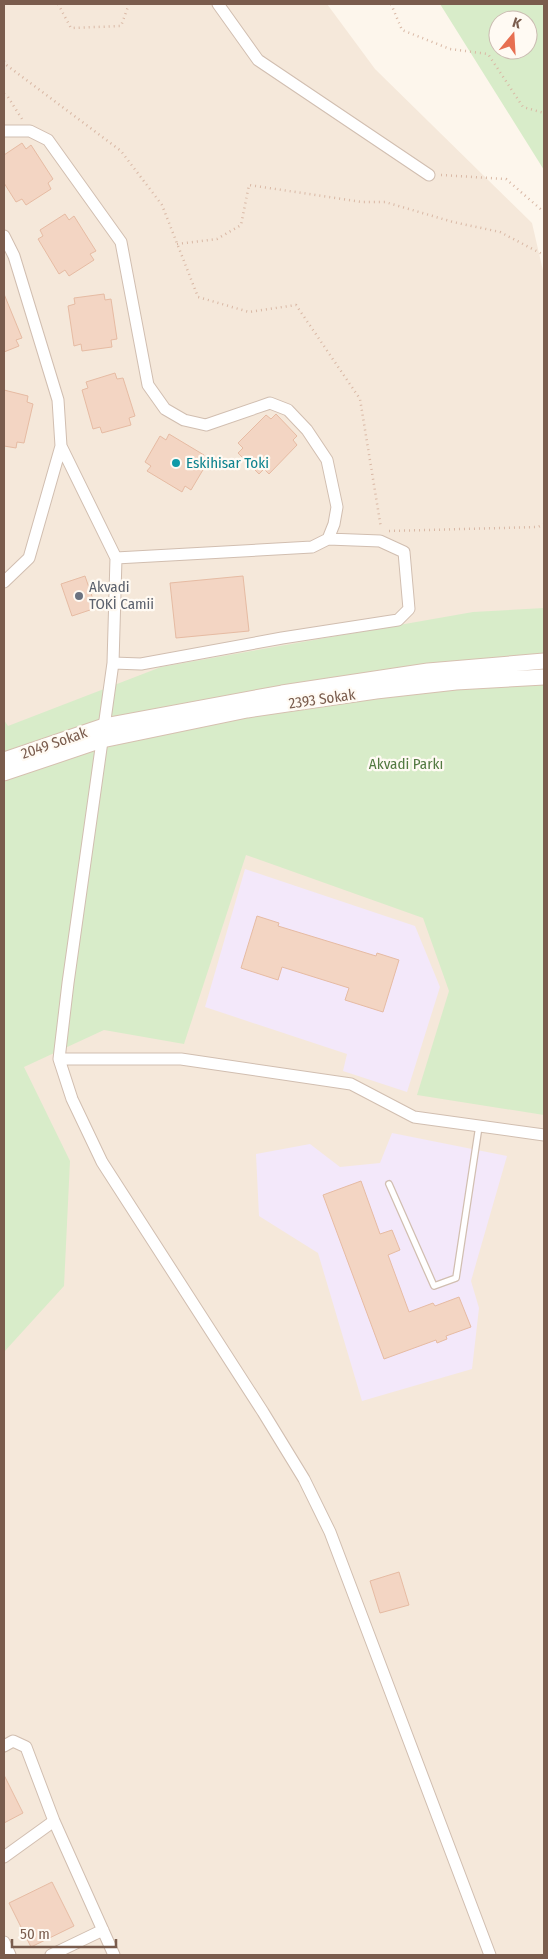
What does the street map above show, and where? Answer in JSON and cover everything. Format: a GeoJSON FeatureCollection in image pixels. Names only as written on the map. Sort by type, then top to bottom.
{"type":"FeatureCollection","features":[{"type":"Feature","properties":{"kind":"main road","name":"2393 Sokak"},"geometry":{"type":"LineString","coordinates":[[103,733],[358,681],[428,671],[544,661]]}},
{"type":"Feature","properties":{"kind":"main road","name":"2393 Sokak"},"geometry":{"type":"LineString","coordinates":[[103,733],[309,700],[456,682],[544,677]]}},
{"type":"Feature","properties":{"kind":"main road","name":"2049 Sokak"},"geometry":{"type":"LineString","coordinates":[[4,760],[103,733]]}},
{"type":"Feature","properties":{"kind":"main road","name":"2049 Sokak"},"geometry":{"type":"LineString","coordinates":[[4,773],[103,733]]}},
{"type":"Feature","properties":{"kind":"street"},"geometry":{"type":"LineString","coordinates":[[218,4],[258,60],[430,175]]}},
{"type":"Feature","properties":{"kind":"street"},"geometry":{"type":"LineString","coordinates":[[4,131],[30,131],[48,140],[121,242],[148,385],[164,409],[184,420],[206,424],[270,403],[288,410],[307,430],[327,460],[337,507],[334,524],[328,539]]}},
{"type":"Feature","properties":{"kind":"street"},"geometry":{"type":"LineString","coordinates":[[4,582],[29,558],[61,446],[58,400],[14,256],[5,239]]}},
{"type":"Feature","properties":{"kind":"street"},"geometry":{"type":"LineString","coordinates":[[61,446],[116,558],[113,663],[59,1059],[72,1100],[102,1162],[263,1412],[304,1479],[326,1524],[490,1955]]}},
{"type":"Feature","properties":{"kind":"street"},"geometry":{"type":"LineString","coordinates":[[113,663],[142,664],[282,638],[398,620],[409,609],[404,552],[380,541],[328,539],[312,547],[279,550],[116,558]]}},
{"type":"Feature","properties":{"kind":"street"},"geometry":{"type":"LineString","coordinates":[[59,1059],[181,1059],[351,1084],[414,1117],[544,1135]]}},
{"type":"Feature","properties":{"kind":"street"},"geometry":{"type":"LineString","coordinates":[[4,1746],[13,1741],[26,1747],[54,1821],[114,1955]]}},
{"type":"Feature","properties":{"kind":"street"},"geometry":{"type":"LineString","coordinates":[[4,1857],[54,1821]]}},
{"type":"Feature","properties":{"kind":"street"},"geometry":{"type":"LineString","coordinates":[[51,1955],[103,1930]]}},
{"type":"Feature","properties":{"kind":"street"},"geometry":{"type":"LineString","coordinates":[[4,1942],[10,1955]]}},
{"type":"Feature","properties":{"kind":"lane"},"geometry":{"type":"LineString","coordinates":[[389,1184],[434,1286],[456,1278],[479,1126]]}},
{"type":"Feature","properties":{"kind":"path"},"geometry":{"type":"LineString","coordinates":[[58,4],[71,28],[121,26],[129,4]]}},
{"type":"Feature","properties":{"kind":"path"},"geometry":{"type":"LineString","coordinates":[[391,4],[402,30],[450,49],[488,54],[523,107],[544,113]]}},
{"type":"Feature","properties":{"kind":"path"},"geometry":{"type":"LineString","coordinates":[[4,61],[5,64],[121,151],[162,205],[198,297],[249,312],[296,304],[360,399],[382,531],[538,526],[544,524]]}},
{"type":"Feature","properties":{"kind":"path"},"geometry":{"type":"LineString","coordinates":[[4,94],[8,97],[30,131]]}},
{"type":"Feature","properties":{"kind":"path"},"geometry":{"type":"LineString","coordinates":[[430,175],[506,179],[544,212]]}},
{"type":"Feature","properties":{"kind":"path"},"geometry":{"type":"LineString","coordinates":[[177,244],[217,239],[242,225],[249,185],[362,202],[385,202],[452,222],[500,232],[544,255]]}},
{"type":"Feature","properties":{"kind":"shaded area"},"geometry":{"type":"Polygon","coordinates":[[[4,4],[327,4],[375,69],[532,223],[544,275],[544,1955],[4,1955],[4,4]]]}},
{"type":"Feature","properties":{"kind":"shaded area"},"geometry":{"type":"Polygon","coordinates":[[[245,869],[415,926],[440,987],[407,1092],[343,1071],[347,1054],[205,1007],[245,869]]]}},
{"type":"Feature","properties":{"kind":"shaded area"},"geometry":{"type":"Polygon","coordinates":[[[392,1133],[507,1156],[471,1281],[479,1308],[472,1369],[362,1401],[318,1253],[259,1216],[256,1154],[310,1144],[340,1167],[380,1163],[392,1133]]]}},
{"type":"Feature","properties":{"kind":"green space"},"geometry":{"type":"Polygon","coordinates":[[[440,4],[544,4],[544,170],[440,4]]]}},
{"type":"Feature","properties":{"kind":"green space","name":"Akvadi Parkı"},"geometry":{"type":"Polygon","coordinates":[[[544,608],[544,1115],[417,1095],[449,991],[423,918],[246,855],[184,1044],[104,1030],[24,1067],[70,1161],[64,1286],[4,1352],[4,720],[8,726],[161,667],[473,612],[544,608]]]}},
{"type":"Feature","properties":{"kind":"building"},"geometry":{"type":"Polygon","coordinates":[[[22,143],[26,149],[31,145],[53,179],[48,183],[51,189],[26,205],[22,199],[16,202],[4,183],[4,155],[22,143]]]}},
{"type":"Feature","properties":{"kind":"building"},"geometry":{"type":"Polygon","coordinates":[[[65,214],[69,220],[74,216],[96,251],[90,254],[94,260],[69,276],[65,270],[59,274],[38,239],[43,236],[40,230],[65,214]]]}},
{"type":"Feature","properties":{"kind":"building"},"geometry":{"type":"Polygon","coordinates":[[[4,294],[22,338],[16,340],[19,346],[4,352],[4,294]]]}},
{"type":"Feature","properties":{"kind":"building"},"geometry":{"type":"Polygon","coordinates":[[[104,294],[105,300],[111,299],[117,339],[111,340],[112,347],[82,351],[81,344],[74,346],[68,306],[75,304],[74,298],[104,294]]]}},
{"type":"Feature","properties":{"kind":"building"},"geometry":{"type":"Polygon","coordinates":[[[115,373],[117,379],[123,378],[135,416],[129,418],[131,425],[102,433],[100,427],[93,429],[82,390],[88,388],[86,382],[115,373]]]}},
{"type":"Feature","properties":{"kind":"building"},"geometry":{"type":"Polygon","coordinates":[[[4,390],[28,396],[27,402],[33,404],[24,443],[17,442],[16,448],[4,446],[4,390]]]}},
{"type":"Feature","properties":{"kind":"building","name":"Eskihisar Toki"},"geometry":{"type":"Polygon","coordinates":[[[276,414],[297,436],[293,440],[297,445],[269,474],[264,469],[259,474],[238,453],[243,448],[238,443],[266,415],[271,419],[276,414]]]}},
{"type":"Feature","properties":{"kind":"building","name":"Eskihisar Toki"},"geometry":{"type":"Polygon","coordinates":[[[169,434],[204,455],[201,460],[207,463],[191,490],[185,486],[182,492],[147,471],[151,466],[145,462],[160,436],[166,440],[169,434]]]}},
{"type":"Feature","properties":{"kind":"building","name":"Akvadi TOKİ Camii"},"geometry":{"type":"Polygon","coordinates":[[[85,576],[96,608],[72,616],[61,584],[85,576]]]}},
{"type":"Feature","properties":{"kind":"building"},"geometry":{"type":"Polygon","coordinates":[[[243,576],[249,631],[176,638],[170,583],[243,576]]]}},
{"type":"Feature","properties":{"kind":"building"},"geometry":{"type":"Polygon","coordinates":[[[257,916],[279,923],[278,926],[376,956],[377,953],[399,960],[383,1012],[345,1000],[349,988],[282,967],[278,980],[241,968],[257,916]]]}},
{"type":"Feature","properties":{"kind":"building"},"geometry":{"type":"Polygon","coordinates":[[[361,1181],[380,1234],[392,1230],[400,1250],[388,1255],[409,1312],[433,1303],[435,1306],[459,1297],[471,1327],[446,1336],[447,1339],[437,1343],[436,1340],[384,1359],[323,1195],[361,1181]]]}},
{"type":"Feature","properties":{"kind":"building"},"geometry":{"type":"Polygon","coordinates":[[[399,1572],[409,1605],[380,1613],[370,1581],[399,1572]]]}},
{"type":"Feature","properties":{"kind":"building"},"geometry":{"type":"Polygon","coordinates":[[[4,1775],[23,1813],[4,1823],[4,1775]]]}},
{"type":"Feature","properties":{"kind":"building"},"geometry":{"type":"Polygon","coordinates":[[[52,1882],[74,1926],[31,1947],[9,1903],[52,1882]]]}},
{"type":"Feature","properties":{"kind":"place","name":"Eskihisar Toki"},"geometry":{"type":"Point","coordinates":[176,463]}},
{"type":"Feature","properties":{"kind":"place","name":"Akvadi TOKİ Camii"},"geometry":{"type":"Point","coordinates":[79,596]}}]}
